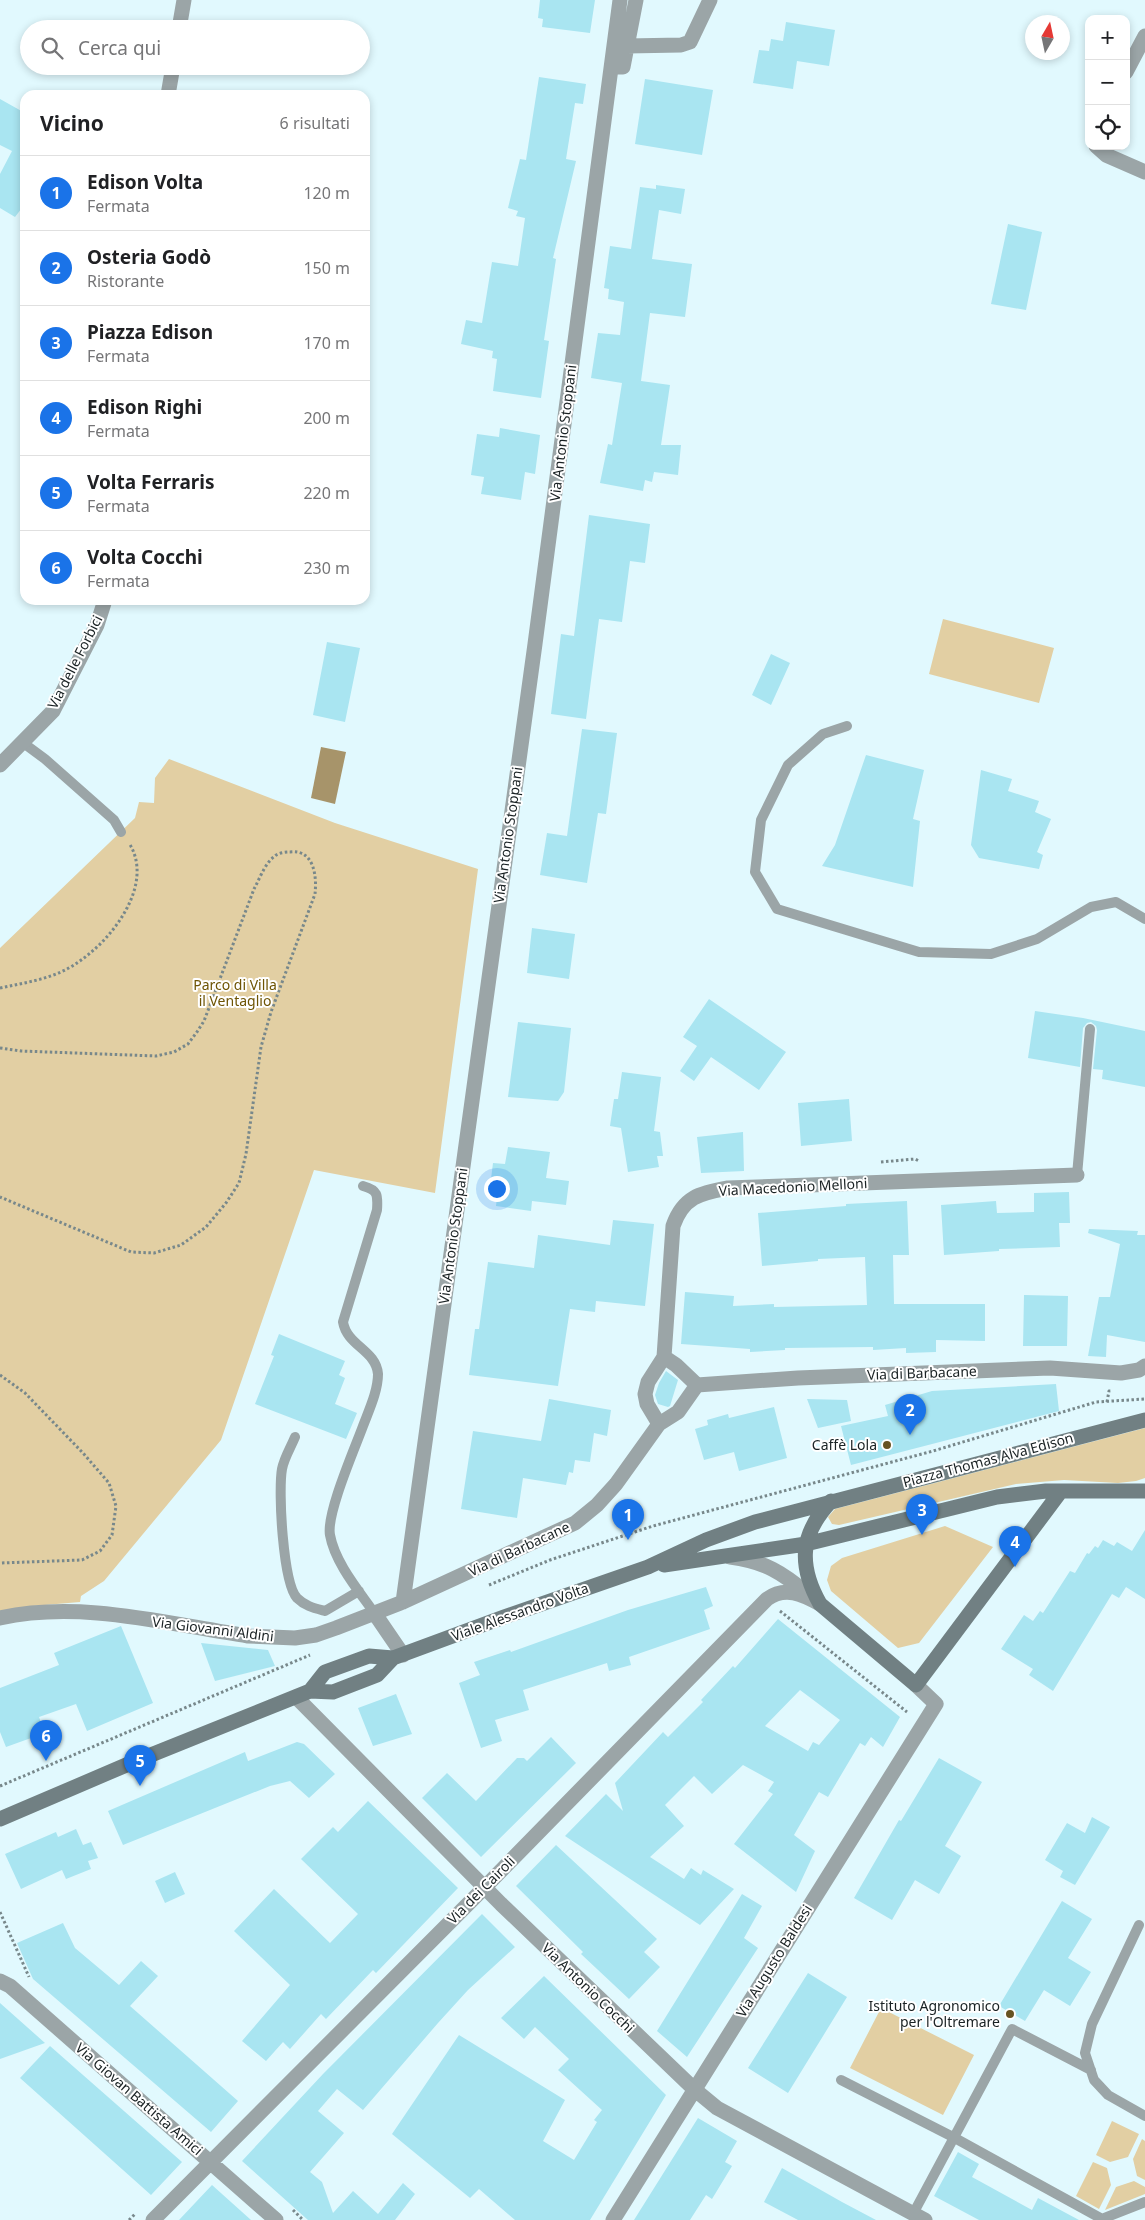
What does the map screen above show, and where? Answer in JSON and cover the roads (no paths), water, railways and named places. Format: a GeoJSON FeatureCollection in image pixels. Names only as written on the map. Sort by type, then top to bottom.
{"type":"FeatureCollection","features":[{"type":"Feature","properties":{"kind":"main road","name":"Piazza Thomas Alva Edison"},"geometry":{"type":"LineString","coordinates":[[714,1537],[755,1522],[831,1501],[1144,1420]]}},
{"type":"Feature","properties":{"kind":"main road"},"geometry":{"type":"LineString","coordinates":[[831,1501],[814,1523],[806,1544],[807,1578],[820,1604],[916,1686],[1061,1490]]}},
{"type":"Feature","properties":{"kind":"main road"},"geometry":{"type":"LineString","coordinates":[[719,1556],[806,1544],[997,1497],[1061,1490],[1145,1491]]}},
{"type":"Feature","properties":{"kind":"main road","name":"Viale Alessandro Volta"},"geometry":{"type":"LineString","coordinates":[[310,1691],[325,1672],[369,1656],[398,1656],[648,1567],[714,1537]]}},
{"type":"Feature","properties":{"kind":"main road","name":"Viale Alessandro Volta"},"geometry":{"type":"LineString","coordinates":[[648,1567],[719,1556]]}},
{"type":"Feature","properties":{"kind":"main road","name":"Viale Alessandro Volta"},"geometry":{"type":"LineString","coordinates":[[0,1819],[131,1763],[310,1691],[333,1692],[377,1675],[398,1656]]}},
{"type":"Feature","properties":{"kind":"street"},"geometry":{"type":"LineString","coordinates":[[181,20],[184,0]]}},
{"type":"Feature","properties":{"kind":"street","name":"Via Antonio Stoppani"},"geometry":{"type":"LineString","coordinates":[[403,1602],[537,634],[620,0]]}},
{"type":"Feature","properties":{"kind":"street"},"geometry":{"type":"LineString","coordinates":[[612,67],[623,67],[636,0]]}},
{"type":"Feature","properties":{"kind":"street"},"geometry":{"type":"LineString","coordinates":[[627,46],[681,45],[690,42],[710,0]]}},
{"type":"Feature","properties":{"kind":"street"},"geometry":{"type":"LineString","coordinates":[[1130,64],[1145,36]]}},
{"type":"Feature","properties":{"kind":"street"},"geometry":{"type":"LineString","coordinates":[[169,90],[171,75]]}},
{"type":"Feature","properties":{"kind":"street"},"geometry":{"type":"LineString","coordinates":[[1100,150],[1106,155],[1145,172]]}},
{"type":"Feature","properties":{"kind":"street","name":"Via delle Forbici"},"geometry":{"type":"LineString","coordinates":[[0,765],[53,711],[97,625],[103,605]]}},
{"type":"Feature","properties":{"kind":"street","name":"Via Macedonio Melloni"},"geometry":{"type":"LineString","coordinates":[[660,1424],[647,1404],[646,1394],[648,1382],[664,1357],[673,1226],[677,1214],[692,1198],[710,1191],[728,1188],[1077,1175]]}},
{"type":"Feature","properties":{"kind":"street"},"geometry":{"type":"LineString","coordinates":[[664,1357],[682,1370],[697,1385]]}},
{"type":"Feature","properties":{"kind":"street","name":"Via di Barbacane"},"geometry":{"type":"LineString","coordinates":[[375,1614],[575,1523],[598,1505],[616,1484],[660,1424],[678,1412],[697,1385],[798,1378],[1050,1368],[1130,1372],[1145,1366]]}},
{"type":"Feature","properties":{"kind":"street"},"geometry":{"type":"LineString","coordinates":[[719,1556],[748,1560],[774,1569],[788,1577],[820,1604]]}},
{"type":"Feature","properties":{"kind":"street","name":"Via dei Cairoli"},"geometry":{"type":"LineString","coordinates":[[153,2220],[485,1887],[767,1598],[780,1592],[787,1592],[804,1595],[820,1604]]}},
{"type":"Feature","properties":{"kind":"street","name":"Via Giovanni Aldini"},"geometry":{"type":"LineString","coordinates":[[0,1618],[40,1612],[89,1611],[270,1638],[316,1635],[375,1614]]}},
{"type":"Feature","properties":{"kind":"street"},"geometry":{"type":"LineString","coordinates":[[375,1614],[398,1656]]}},
{"type":"Feature","properties":{"kind":"street","name":"Via Augusto Baldesi"},"geometry":{"type":"LineString","coordinates":[[613,2220],[936,1704],[916,1686]]}},
{"type":"Feature","properties":{"kind":"street","name":"Via Antonio Cocchi"},"geometry":{"type":"LineString","coordinates":[[296,1697],[485,1887],[694,2089],[717,2108],[919,2217]]}},
{"type":"Feature","properties":{"kind":"street","name":"Via Giovan Battista Amici"},"geometry":{"type":"LineString","coordinates":[[0,1981],[10,1986],[276,2220]]}},
{"type":"Feature","properties":{"kind":"lane"},"geometry":{"type":"LineString","coordinates":[[847,726],[823,734],[788,765],[761,820],[755,872],[777,909],[919,952],[991,954],[1037,939],[1091,907],[1116,902],[1145,919]]}},
{"type":"Feature","properties":{"kind":"lane"},"geometry":{"type":"LineString","coordinates":[[22,742],[45,759],[114,820],[121,832]]}},
{"type":"Feature","properties":{"kind":"lane"},"geometry":{"type":"LineString","coordinates":[[1077,1175],[1090,1029]]}},
{"type":"Feature","properties":{"kind":"lane"},"geometry":{"type":"LineString","coordinates":[[363,1186],[372,1188],[377,1195],[377,1210],[343,1322],[349,1338],[371,1356],[378,1375],[372,1401],[329,1524],[333,1544],[359,1591],[375,1614]]}},
{"type":"Feature","properties":{"kind":"lane"},"geometry":{"type":"LineString","coordinates":[[295,1437],[282,1468],[280,1492],[286,1569],[290,1586],[297,1598],[311,1608],[325,1610],[359,1591]]}},
{"type":"Feature","properties":{"kind":"lane"},"geometry":{"type":"LineString","coordinates":[[1139,1925],[1092,2024],[1085,2053],[1094,2080],[1108,2096],[1145,2116]]}},
{"type":"Feature","properties":{"kind":"lane"},"geometry":{"type":"LineString","coordinates":[[919,2217],[953,2137],[1012,2029],[1091,2070]]}},
{"type":"Feature","properties":{"kind":"lane"},"geometry":{"type":"LineString","coordinates":[[841,2080],[953,2137],[1102,2219],[1145,2202]]}},
{"type":"Feature","properties":{"kind":"place","name":"Osteria Godò"},"geometry":{"type":"Point","coordinates":[910,1435]}},
{"type":"Feature","properties":{"kind":"place","name":"Caffè Lola"},"geometry":{"type":"Point","coordinates":[887,1445]}},
{"type":"Feature","properties":{"kind":"place","name":"Piazza Edison"},"geometry":{"type":"Point","coordinates":[922,1535]}},
{"type":"Feature","properties":{"kind":"place","name":"Edison Volta"},"geometry":{"type":"Point","coordinates":[628,1540]}},
{"type":"Feature","properties":{"kind":"place","name":"Edison Righi"},"geometry":{"type":"Point","coordinates":[1015,1567]}},
{"type":"Feature","properties":{"kind":"place","name":"Volta Cocchi"},"geometry":{"type":"Point","coordinates":[46,1761]}},
{"type":"Feature","properties":{"kind":"place","name":"Volta Ferraris"},"geometry":{"type":"Point","coordinates":[140,1786]}},
{"type":"Feature","properties":{"kind":"place","name":"Istituto Agronomico per l'Oltremare"},"geometry":{"type":"Point","coordinates":[1010,2014]}},
{"type":"Feature","properties":{"kind":"park label","name":"Parco di Villa il Ventaglio"},"geometry":{"type":"Point","coordinates":[235,994]}}]}
